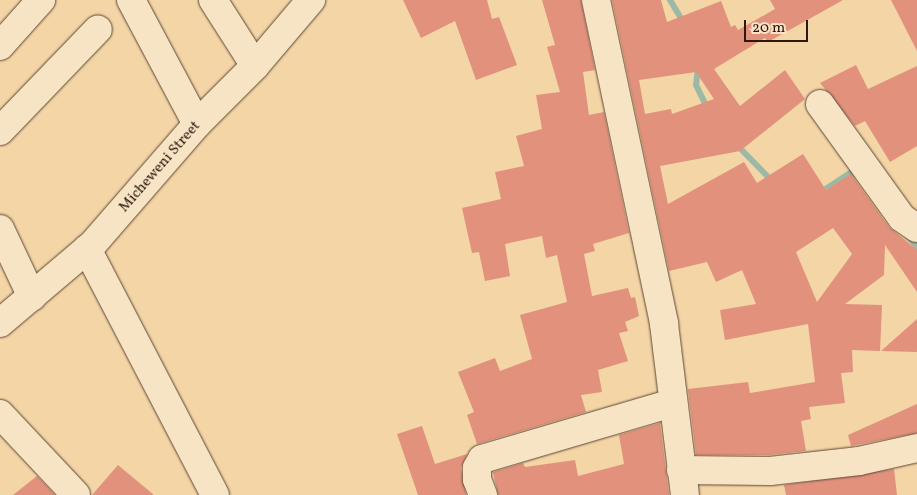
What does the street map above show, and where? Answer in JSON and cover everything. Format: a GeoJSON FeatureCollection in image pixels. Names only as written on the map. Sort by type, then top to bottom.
{"type":"FeatureCollection","features":[{"type":"Feature","properties":{"kind":"street"},"geometry":{"type":"LineString","coordinates":[[0,46],[41,0]]}},
{"type":"Feature","properties":{"kind":"street"},"geometry":{"type":"LineString","coordinates":[[131,0],[197,124]]}},
{"type":"Feature","properties":{"kind":"street"},"geometry":{"type":"LineString","coordinates":[[213,0],[255,66]]}},
{"type":"Feature","properties":{"kind":"street","name":"Micheweni Street"},"geometry":{"type":"LineString","coordinates":[[0,323],[87,249],[197,124],[255,66],[311,0]]}},
{"type":"Feature","properties":{"kind":"street"},"geometry":{"type":"LineString","coordinates":[[596,0],[664,324],[683,482],[859,461],[917,448]]}},
{"type":"Feature","properties":{"kind":"street"},"geometry":{"type":"LineString","coordinates":[[0,131],[98,29]]}},
{"type":"Feature","properties":{"kind":"street"},"geometry":{"type":"LineString","coordinates":[[820,104],[902,218],[917,228]]}},
{"type":"Feature","properties":{"kind":"street"},"geometry":{"type":"LineString","coordinates":[[0,229],[32,296]]}},
{"type":"Feature","properties":{"kind":"street"},"geometry":{"type":"LineString","coordinates":[[87,249],[215,495]]}},
{"type":"Feature","properties":{"kind":"street"},"geometry":{"type":"LineString","coordinates":[[483,495],[477,479],[477,468],[482,459],[672,403]]}},
{"type":"Feature","properties":{"kind":"street"},"geometry":{"type":"LineString","coordinates":[[0,414],[76,495]]}},
{"type":"Feature","properties":{"kind":"building"},"geometry":{"type":"Polygon","coordinates":[[[403,0],[487,0],[492,19],[499,17],[517,65],[476,80],[455,21],[421,38],[403,0]]]}},
{"type":"Feature","properties":{"kind":"building"},"geometry":{"type":"Polygon","coordinates":[[[542,0],[581,0],[595,70],[583,72],[589,115],[604,112],[629,233],[593,244],[595,251],[584,254],[592,296],[628,288],[631,298],[635,297],[639,316],[625,322],[628,331],[619,333],[628,361],[598,370],[602,392],[581,395],[586,412],[477,444],[467,415],[474,412],[458,372],[495,358],[500,371],[532,359],[520,315],[567,302],[557,255],[546,258],[542,236],[505,244],[510,276],[485,281],[479,252],[472,253],[462,208],[501,199],[495,172],[524,166],[516,136],[542,129],[536,95],[560,92],[547,47],[555,45],[542,0]]]}},
{"type":"Feature","properties":{"kind":"building"},"geometry":{"type":"Polygon","coordinates":[[[612,0],[661,0],[667,22],[721,1],[731,27],[735,25],[738,30],[775,9],[770,0],[843,0],[768,42],[765,38],[714,69],[740,106],[785,70],[805,99],[740,151],[660,166],[668,204],[744,162],[757,183],[803,154],[826,190],[851,174],[889,227],[917,250],[917,292],[885,245],[884,275],[845,304],[882,305],[880,351],[852,350],[853,372],[841,373],[845,403],[809,407],[811,419],[801,421],[806,451],[769,455],[696,455],[688,389],[748,382],[750,393],[815,382],[808,324],[725,340],[720,310],[756,304],[742,270],[716,282],[707,262],[669,271],[612,0]],[[696,72],[639,80],[645,114],[671,109],[672,114],[714,99],[696,72]],[[833,228],[796,252],[817,302],[852,254],[833,228]]]}},
{"type":"Feature","properties":{"kind":"building"},"geometry":{"type":"Polygon","coordinates":[[[891,0],[917,0],[917,51],[891,0]]]}},
{"type":"Feature","properties":{"kind":"building"},"geometry":{"type":"Polygon","coordinates":[[[856,65],[868,89],[917,66],[917,146],[890,162],[865,121],[855,126],[820,83],[856,65]]]}},
{"type":"Feature","properties":{"kind":"building"},"geometry":{"type":"Polygon","coordinates":[[[917,319],[917,352],[881,351],[917,319]]]}},
{"type":"Feature","properties":{"kind":"building"},"geometry":{"type":"Polygon","coordinates":[[[917,404],[917,433],[851,446],[848,435],[917,404]]]}},
{"type":"Feature","properties":{"kind":"building"},"geometry":{"type":"Polygon","coordinates":[[[660,423],[669,495],[498,495],[493,472],[523,463],[525,467],[575,460],[578,476],[624,464],[619,435],[660,423]]]}},
{"type":"Feature","properties":{"kind":"building"},"geometry":{"type":"Polygon","coordinates":[[[422,426],[435,464],[467,454],[461,468],[466,495],[418,495],[397,434],[422,426]]]}},
{"type":"Feature","properties":{"kind":"building"},"geometry":{"type":"Polygon","coordinates":[[[118,465],[154,495],[92,495],[118,465]]]}},
{"type":"Feature","properties":{"kind":"building"},"geometry":{"type":"Polygon","coordinates":[[[894,469],[897,495],[786,495],[784,485],[894,469]]]}},
{"type":"Feature","properties":{"kind":"building"},"geometry":{"type":"Polygon","coordinates":[[[37,476],[55,495],[13,495],[37,476]]]}},
{"type":"Feature","properties":{"kind":"waterway"},"geometry":{"type":"LineString","coordinates":[[670,0],[683,22]]}},
{"type":"Feature","properties":{"kind":"waterway"},"geometry":{"type":"LineString","coordinates":[[698,67],[696,85],[708,110]]}},
{"type":"Feature","properties":{"kind":"waterway"},"geometry":{"type":"LineString","coordinates":[[736,144],[773,182]]}},
{"type":"Feature","properties":{"kind":"waterway"},"geometry":{"type":"LineString","coordinates":[[818,194],[853,171],[857,176]]}},
{"type":"Feature","properties":{"kind":"waterway"},"geometry":{"type":"LineString","coordinates":[[907,235],[917,247]]}}]}
